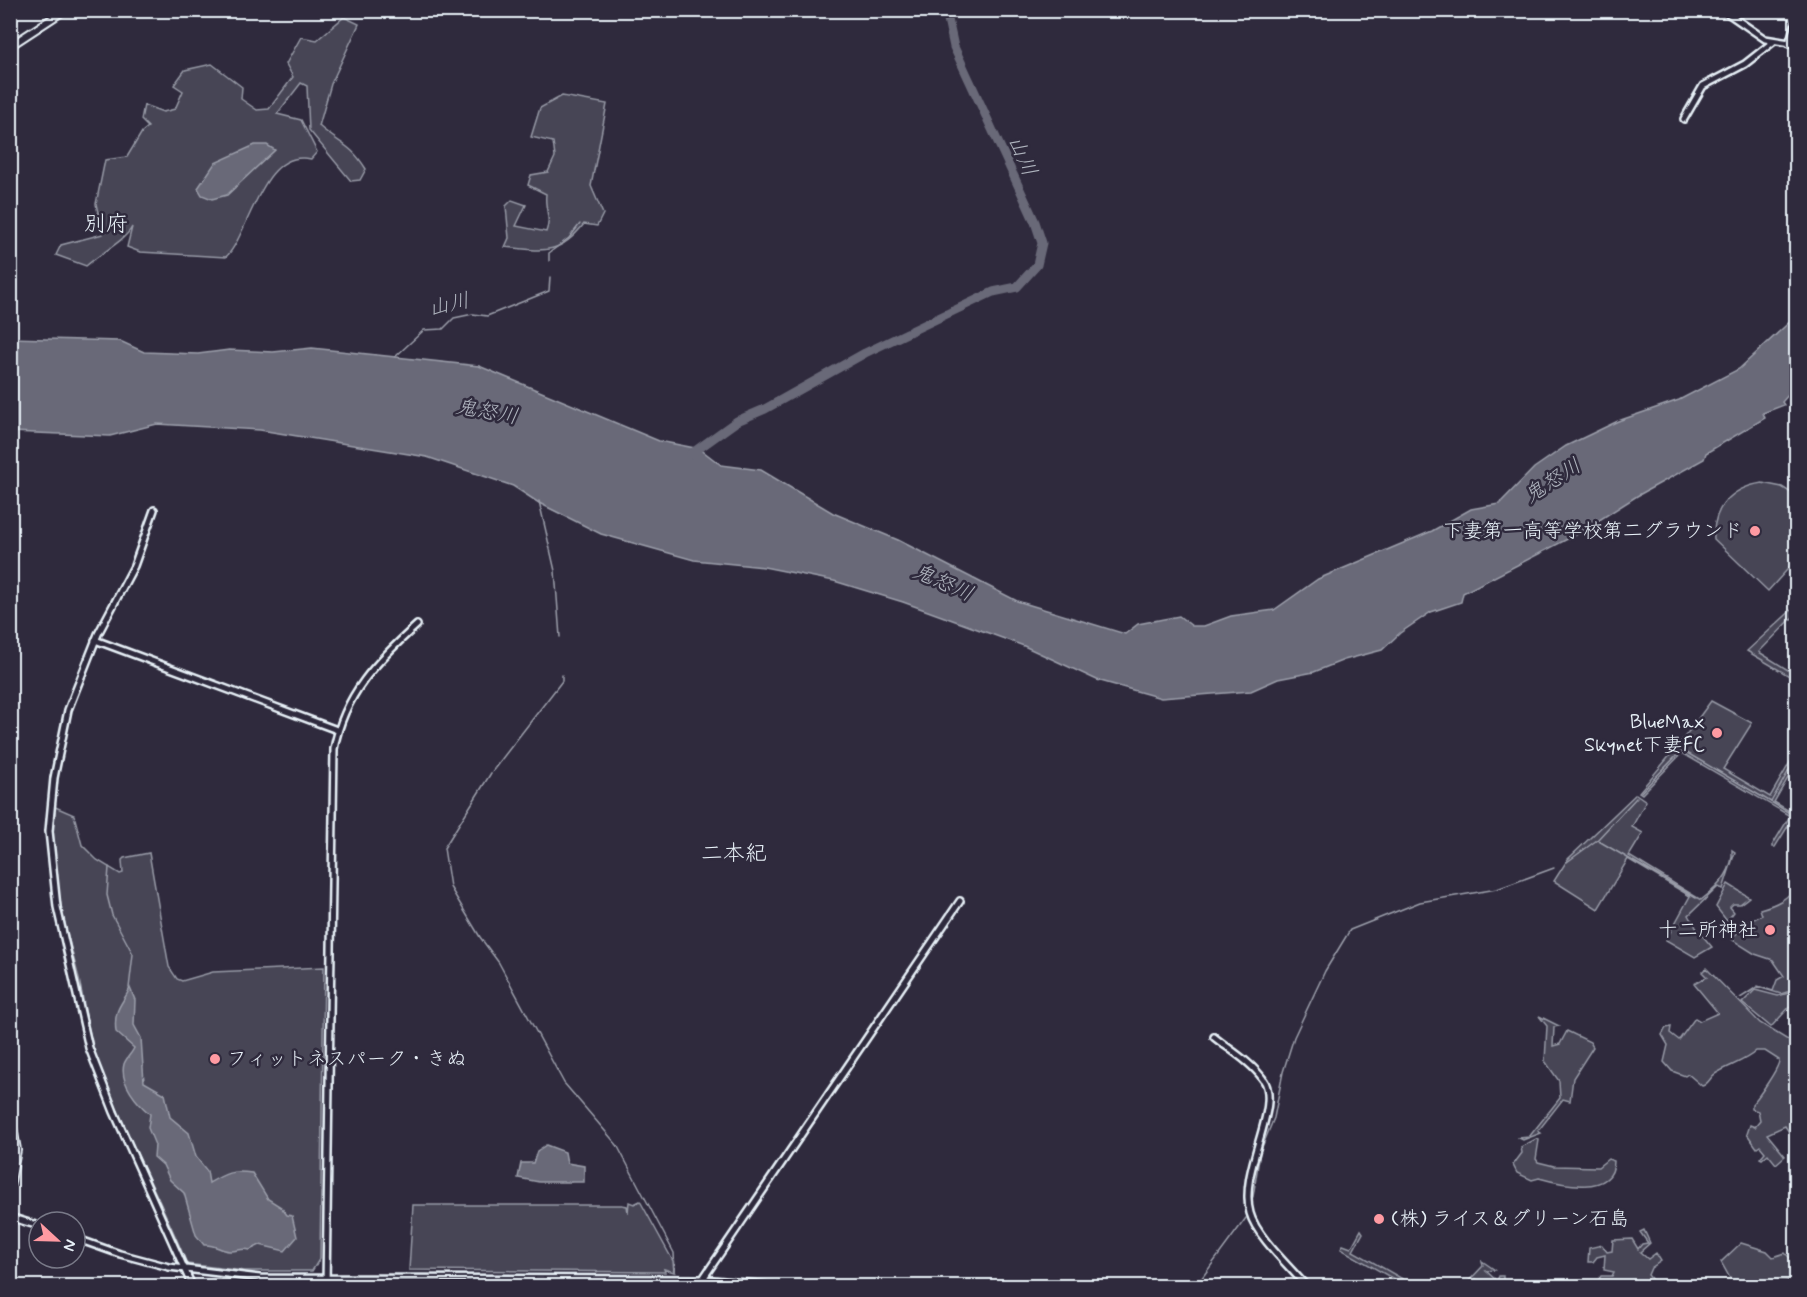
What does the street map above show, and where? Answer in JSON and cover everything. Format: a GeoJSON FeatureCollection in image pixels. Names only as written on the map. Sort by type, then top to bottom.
{"type":"FeatureCollection","features":[{"type":"Feature","properties":{"kind":"main road"},"geometry":{"type":"LineString","coordinates":[[10,46],[65,10]]}},
{"type":"Feature","properties":{"kind":"main road"},"geometry":{"type":"LineString","coordinates":[[10,1111],[16,1150],[10,1187]]}},
{"type":"Feature","properties":{"kind":"street"},"geometry":{"type":"LineString","coordinates":[[1722,10],[1773,42],[1797,44]]}},
{"type":"Feature","properties":{"kind":"street"},"geometry":{"type":"LineString","coordinates":[[1789,44],[1797,21]]}},
{"type":"Feature","properties":{"kind":"street"},"geometry":{"type":"LineString","coordinates":[[1684,119],[1703,86],[1745,64],[1773,42]]}},
{"type":"Feature","properties":{"kind":"street"},"geometry":{"type":"LineString","coordinates":[[154,510],[134,566],[95,640],[73,693],[59,745],[49,815],[52,878],[93,1060],[192,1287]]}},
{"type":"Feature","properties":{"kind":"street"},"geometry":{"type":"LineString","coordinates":[[326,1287],[333,774],[337,730],[350,699],[368,673],[417,625]]}},
{"type":"Feature","properties":{"kind":"street"},"geometry":{"type":"LineString","coordinates":[[95,640],[337,730]]}},
{"type":"Feature","properties":{"kind":"street"},"geometry":{"type":"LineString","coordinates":[[698,1287],[960,901]]}},
{"type":"Feature","properties":{"kind":"street"},"geometry":{"type":"LineString","coordinates":[[1214,1037],[1257,1072],[1268,1086],[1269,1107],[1252,1161],[1249,1209],[1258,1229],[1306,1287]]}},
{"type":"Feature","properties":{"kind":"street"},"geometry":{"type":"LineString","coordinates":[[10,1217],[27,1222]]}},
{"type":"Feature","properties":{"kind":"street"},"geometry":{"type":"LineString","coordinates":[[87,1242],[130,1257],[186,1270],[260,1278],[703,1279],[778,1287]]}},
{"type":"Feature","properties":{"kind":"shaded area"},"geometry":{"type":"Polygon","coordinates":[[[344,17],[359,24],[331,84],[319,126],[360,160],[366,169],[360,180],[351,181],[309,130],[307,86],[301,83],[277,114],[301,120],[317,152],[311,159],[294,159],[280,166],[269,178],[235,245],[226,257],[140,252],[127,247],[132,227],[118,243],[86,266],[56,255],[61,245],[103,234],[96,204],[105,160],[127,157],[142,132],[148,127],[141,120],[144,105],[163,112],[175,109],[183,91],[174,85],[185,70],[212,64],[242,87],[241,99],[257,110],[269,109],[293,77],[286,64],[301,37],[317,40],[344,17]]]}},
{"type":"Feature","properties":{"kind":"shaded area"},"geometry":{"type":"Polygon","coordinates":[[[562,96],[607,104],[591,186],[603,214],[597,226],[584,224],[566,242],[558,246],[540,250],[505,247],[509,238],[506,206],[512,200],[526,205],[516,226],[546,232],[548,222],[546,194],[528,185],[531,175],[548,172],[555,157],[553,142],[531,137],[540,108],[562,96]]]}},
{"type":"Feature","properties":{"kind":"shaded area","name":"下妻第一高等学校第二グラウンド"},"geometry":{"type":"Polygon","coordinates":[[[1762,483],[1782,487],[1796,496],[1796,560],[1768,591],[1714,539],[1716,518],[1726,501],[1741,490],[1762,483]]]}},
{"type":"Feature","properties":{"kind":"shaded area"},"geometry":{"type":"Polygon","coordinates":[[[1796,606],[1796,614],[1759,652],[1796,675],[1796,680],[1747,651],[1796,606]]]}},
{"type":"Feature","properties":{"kind":"shaded area"},"geometry":{"type":"Polygon","coordinates":[[[1711,701],[1752,723],[1723,769],[1770,797],[1796,752],[1796,764],[1774,802],[1796,815],[1796,819],[1793,818],[1775,847],[1773,844],[1790,816],[1682,753],[1642,794],[1639,792],[1678,746],[1711,701]]]}},
{"type":"Feature","properties":{"kind":"shaded area"},"geometry":{"type":"Polygon","coordinates":[[[1636,794],[1646,801],[1632,827],[1643,833],[1629,856],[1701,900],[1723,879],[1730,865],[1732,850],[1735,852],[1723,889],[1718,887],[1689,915],[1712,947],[1695,957],[1666,940],[1690,896],[1628,859],[1598,909],[1554,881],[1568,859],[1636,794]]]}},
{"type":"Feature","properties":{"kind":"shaded area","name":"フィットネスパーク・きぬ"},"geometry":{"type":"Polygon","coordinates":[[[53,806],[74,815],[82,845],[97,860],[120,874],[123,873],[122,860],[124,858],[149,853],[169,967],[177,979],[182,981],[213,972],[324,967],[320,1258],[312,1271],[245,1271],[187,1264],[117,1109],[93,1045],[57,888],[52,827],[53,806]]]}},
{"type":"Feature","properties":{"kind":"shaded area"},"geometry":{"type":"Polygon","coordinates":[[[1728,884],[1749,897],[1740,904],[1733,904],[1730,907],[1734,912],[1727,921],[1716,907],[1728,884]]]}},
{"type":"Feature","properties":{"kind":"shaded area"},"geometry":{"type":"Polygon","coordinates":[[[1796,885],[1796,989],[1781,994],[1758,987],[1740,998],[1758,986],[1773,991],[1777,980],[1784,976],[1773,960],[1755,954],[1731,939],[1750,921],[1762,915],[1760,909],[1781,901],[1796,885]]]}},
{"type":"Feature","properties":{"kind":"shaded area"},"geometry":{"type":"Polygon","coordinates":[[[1706,968],[1760,1023],[1796,1045],[1796,1142],[1785,1126],[1767,1134],[1785,1156],[1776,1164],[1768,1154],[1760,1158],[1765,1152],[1760,1146],[1757,1148],[1747,1134],[1750,1125],[1755,1127],[1760,1121],[1758,1111],[1752,1109],[1752,1104],[1772,1076],[1779,1060],[1765,1051],[1756,1051],[1715,1074],[1702,1086],[1688,1074],[1685,1076],[1672,1071],[1664,1062],[1668,1045],[1662,1035],[1666,1028],[1671,1027],[1670,1033],[1679,1040],[1695,1018],[1700,1021],[1718,1013],[1694,984],[1707,977],[1702,972],[1706,968]]]}},
{"type":"Feature","properties":{"kind":"shaded area"},"geometry":{"type":"Polygon","coordinates":[[[1755,990],[1778,996],[1796,991],[1796,1000],[1771,1027],[1742,1003],[1755,990]]]}},
{"type":"Feature","properties":{"kind":"shaded area"},"geometry":{"type":"Polygon","coordinates":[[[1539,1016],[1559,1026],[1554,1027],[1553,1046],[1560,1044],[1567,1031],[1590,1042],[1593,1047],[1573,1078],[1570,1101],[1563,1099],[1538,1131],[1541,1133],[1523,1140],[1519,1138],[1529,1137],[1560,1098],[1559,1081],[1545,1061],[1547,1026],[1539,1016]]]}},
{"type":"Feature","properties":{"kind":"shaded area"},"geometry":{"type":"Polygon","coordinates":[[[1536,1139],[1539,1140],[1536,1159],[1538,1162],[1554,1166],[1598,1167],[1608,1159],[1614,1161],[1612,1172],[1605,1180],[1596,1184],[1572,1185],[1539,1178],[1532,1180],[1517,1173],[1513,1165],[1522,1153],[1521,1147],[1536,1139]]]}},
{"type":"Feature","properties":{"kind":"shaded area"},"geometry":{"type":"Polygon","coordinates":[[[640,1201],[673,1261],[674,1272],[664,1269],[665,1272],[409,1270],[413,1205],[622,1205],[627,1206],[628,1213],[629,1202],[634,1204],[640,1201]]]}},
{"type":"Feature","properties":{"kind":"shaded area"},"geometry":{"type":"Polygon","coordinates":[[[1361,1230],[1363,1233],[1353,1251],[1415,1286],[1406,1286],[1341,1249],[1343,1245],[1351,1248],[1361,1230]]]}},
{"type":"Feature","properties":{"kind":"shaded area"},"geometry":{"type":"Polygon","coordinates":[[[1644,1230],[1650,1243],[1640,1252],[1648,1259],[1656,1253],[1661,1261],[1651,1268],[1648,1275],[1657,1286],[1601,1286],[1599,1279],[1601,1276],[1612,1276],[1614,1272],[1604,1270],[1605,1255],[1597,1257],[1593,1262],[1588,1262],[1589,1248],[1602,1245],[1607,1252],[1612,1251],[1613,1240],[1632,1239],[1638,1249],[1642,1244],[1648,1243],[1640,1232],[1644,1230]]]}},
{"type":"Feature","properties":{"kind":"shaded area"},"geometry":{"type":"Polygon","coordinates":[[[1741,1243],[1767,1251],[1773,1257],[1785,1253],[1790,1258],[1796,1253],[1796,1277],[1783,1282],[1750,1279],[1744,1281],[1740,1286],[1730,1284],[1731,1280],[1721,1262],[1741,1243]]]}},
{"type":"Feature","properties":{"kind":"shaded area"},"geometry":{"type":"Polygon","coordinates":[[[1482,1261],[1495,1270],[1486,1271],[1497,1281],[1499,1276],[1503,1276],[1503,1284],[1488,1286],[1476,1279],[1475,1285],[1464,1286],[1483,1266],[1482,1261]]]}},
{"type":"Feature","properties":{"kind":"water"},"geometry":{"type":"Polygon","coordinates":[[[255,145],[267,145],[275,150],[227,195],[212,199],[202,195],[198,188],[215,163],[255,145]]]}},
{"type":"Feature","properties":{"kind":"water","name":"鬼怒川"},"geometry":{"type":"Polygon","coordinates":[[[1796,316],[1796,386],[1782,402],[1784,405],[1763,413],[1765,418],[1706,453],[1704,459],[1637,496],[1579,533],[1463,593],[1461,602],[1431,612],[1400,633],[1382,650],[1344,660],[1314,672],[1278,679],[1251,691],[1161,698],[1097,680],[1024,646],[903,602],[834,581],[764,567],[694,560],[601,534],[539,503],[513,486],[427,457],[260,430],[157,424],[110,436],[11,432],[11,338],[120,341],[144,352],[198,354],[229,350],[273,352],[312,348],[479,366],[659,441],[700,449],[721,465],[761,470],[833,513],[898,540],[1017,601],[1125,634],[1138,624],[1179,616],[1192,626],[1204,626],[1231,616],[1274,610],[1318,579],[1432,531],[1471,509],[1499,504],[1534,468],[1566,446],[1618,421],[1679,400],[1739,369],[1796,316]]]}},
{"type":"Feature","properties":{"kind":"water"},"geometry":{"type":"Polygon","coordinates":[[[130,988],[135,1000],[134,1025],[141,1038],[144,1082],[165,1094],[170,1117],[189,1133],[196,1157],[207,1171],[209,1183],[229,1173],[252,1173],[268,1199],[281,1207],[287,1215],[292,1216],[297,1237],[285,1251],[260,1245],[250,1250],[229,1251],[204,1245],[196,1235],[184,1193],[170,1180],[163,1165],[154,1157],[155,1145],[148,1128],[150,1114],[135,1099],[124,1078],[124,1064],[134,1048],[116,1032],[115,1024],[119,1007],[130,988]]]}},
{"type":"Feature","properties":{"kind":"water"},"geometry":{"type":"Polygon","coordinates":[[[546,1145],[565,1152],[567,1163],[584,1166],[584,1182],[539,1182],[518,1178],[521,1163],[533,1163],[537,1151],[546,1145]]]}},
{"type":"Feature","properties":{"kind":"waterway"},"geometry":{"type":"LineString","coordinates":[[691,454],[737,421],[765,409],[865,353],[993,292],[1017,287],[1037,265],[1042,243],[1035,222],[954,47],[946,10]]}},
{"type":"Feature","properties":{"kind":"waterway","name":"山川"},"geometry":{"type":"LineString","coordinates":[[549,261],[549,253],[569,238],[580,224]]}},
{"type":"Feature","properties":{"kind":"waterway","name":"山川"},"geometry":{"type":"LineString","coordinates":[[395,357],[424,330],[443,329],[454,318],[473,314],[487,316],[549,291],[550,277]]}},
{"type":"Feature","properties":{"kind":"waterway"},"geometry":{"type":"LineString","coordinates":[[539,501],[555,571],[560,637]]}},
{"type":"Feature","properties":{"kind":"waterway"},"geometry":{"type":"LineString","coordinates":[[562,675],[562,681],[491,773],[444,848],[450,887],[480,937],[499,963],[564,1083],[617,1145],[674,1253],[675,1272]]}},
{"type":"Feature","properties":{"kind":"waterway"},"geometry":{"type":"LineString","coordinates":[[1641,792],[1682,750],[1771,802],[1796,758]]}},
{"type":"Feature","properties":{"kind":"waterway"},"geometry":{"type":"LineString","coordinates":[[1567,862],[1597,840],[1637,797]]}},
{"type":"Feature","properties":{"kind":"waterway"},"geometry":{"type":"LineString","coordinates":[[1771,802],[1796,817]]}},
{"type":"Feature","properties":{"kind":"waterway"},"geometry":{"type":"LineString","coordinates":[[1597,840],[1696,898]]}},
{"type":"Feature","properties":{"kind":"waterway"},"geometry":{"type":"LineString","coordinates":[[109,867],[107,895],[112,915],[133,954],[129,988]]}},
{"type":"Feature","properties":{"kind":"waterway"},"geometry":{"type":"LineString","coordinates":[[1253,1197],[1260,1152],[1274,1118],[1283,1072],[1294,1037],[1325,971],[1350,930],[1420,902],[1497,889],[1554,868]]}},
{"type":"Feature","properties":{"kind":"waterway"},"geometry":{"type":"LineString","coordinates":[[1196,1286],[1246,1218]]}},
{"type":"Feature","properties":{"kind":"place","name":"下妻第一高等学校第二グラウンド"},"geometry":{"type":"Point","coordinates":[1755,531]}},
{"type":"Feature","properties":{"kind":"place","name":"BlueMax Skynet下妻FC"},"geometry":{"type":"Point","coordinates":[1717,733]}},
{"type":"Feature","properties":{"kind":"place","name":"十二所神社"},"geometry":{"type":"Point","coordinates":[1770,930]}},
{"type":"Feature","properties":{"kind":"place","name":"フィットネスパーク・きぬ"},"geometry":{"type":"Point","coordinates":[215,1059]}},
{"type":"Feature","properties":{"kind":"place","name":"(株) ライス＆グリーン石島"},"geometry":{"type":"Point","coordinates":[1379,1219]}},
{"type":"Feature","properties":{"kind":"district","name":"別府"},"geometry":{"type":"Point","coordinates":[106,225]}},
{"type":"Feature","properties":{"kind":"district","name":"二本紀"},"geometry":{"type":"Point","coordinates":[734,854]}}]}
